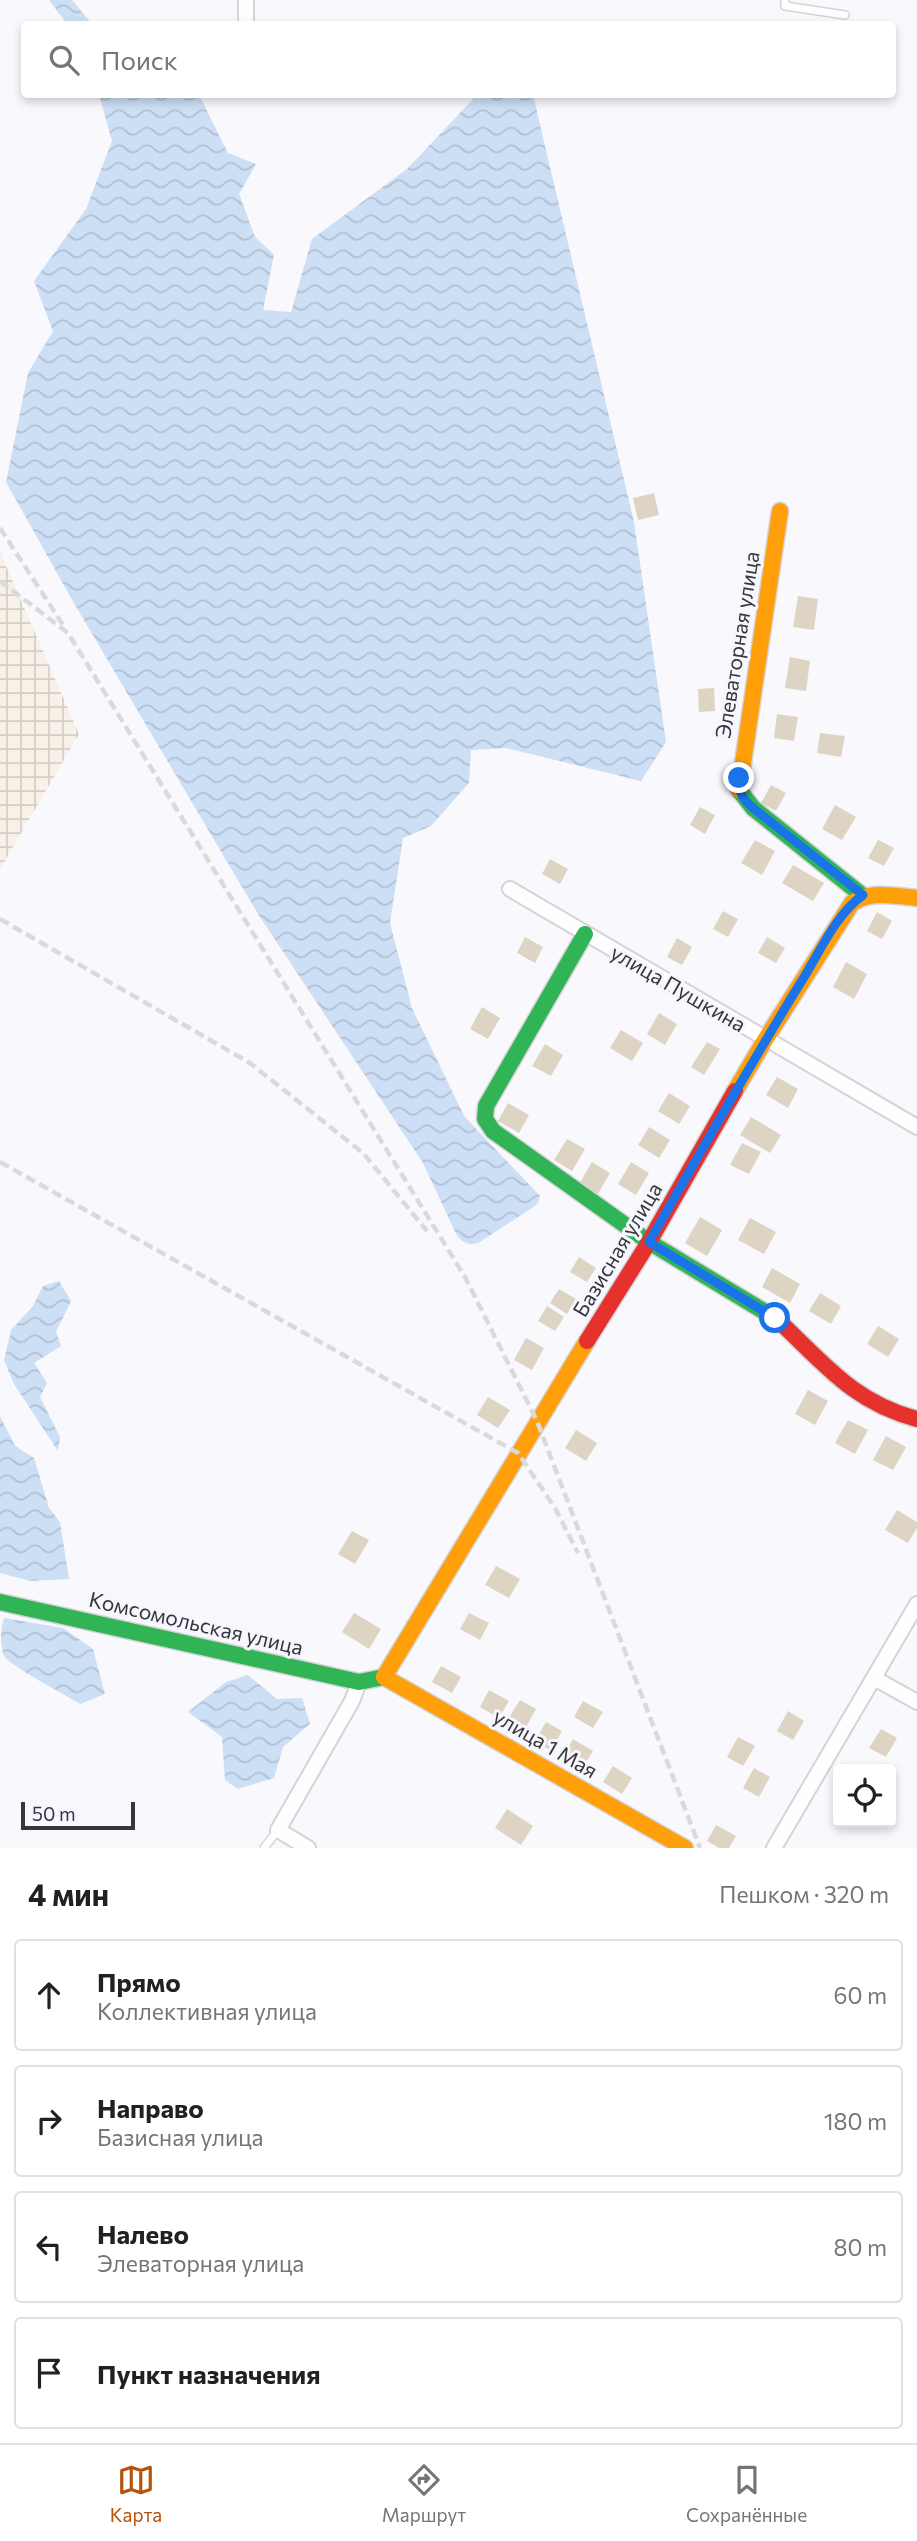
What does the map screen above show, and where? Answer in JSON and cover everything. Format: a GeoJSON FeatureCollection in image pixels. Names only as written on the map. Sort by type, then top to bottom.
{"type":"FeatureCollection","features":[{"type":"Feature","properties":{"kind":"street"},"geometry":{"type":"LineString","coordinates":[[246,0],[246,21]]}},
{"type":"Feature","properties":{"kind":"street","name":"Элеваторная улица"},"geometry":{"type":"LineString","coordinates":[[780,511],[738,788],[753,808],[863,895]]}},
{"type":"Feature","properties":{"kind":"street","name":"улица Пушкина"},"geometry":{"type":"LineString","coordinates":[[510,890],[917,1127]]}},
{"type":"Feature","properties":{"kind":"street"},"geometry":{"type":"LineString","coordinates":[[863,895],[917,898]]}},
{"type":"Feature","properties":{"kind":"street","name":"Базисная улица"},"geometry":{"type":"LineString","coordinates":[[384,1677],[537,1421],[649,1242],[765,1040],[838,923],[852,903],[863,895]]}},
{"type":"Feature","properties":{"kind":"street"},"geometry":{"type":"LineString","coordinates":[[585,934],[486,1106],[485,1119],[493,1131],[649,1242],[775,1318],[847,1387],[894,1413],[917,1419]]}},
{"type":"Feature","properties":{"kind":"street","name":"Комсомольская улица"},"geometry":{"type":"LineString","coordinates":[[0,1602],[359,1682],[384,1677]]}},
{"type":"Feature","properties":{"kind":"street"},"geometry":{"type":"LineString","coordinates":[[774,1848],[917,1604]]}},
{"type":"Feature","properties":{"kind":"street","name":"улица 1 Мая"},"geometry":{"type":"LineString","coordinates":[[384,1677],[685,1848]]}},
{"type":"Feature","properties":{"kind":"street"},"geometry":{"type":"LineString","coordinates":[[874,1678],[917,1702]]}},
{"type":"Feature","properties":{"kind":"street"},"geometry":{"type":"LineString","coordinates":[[308,1848],[278,1830],[352,1701],[359,1682]]}},
{"type":"Feature","properties":{"kind":"lane"},"geometry":{"type":"LineString","coordinates":[[785,0],[785,6],[845,15]]}},
{"type":"Feature","properties":{"kind":"lane"},"geometry":{"type":"LineString","coordinates":[[264,1848],[278,1830]]}},
{"type":"Feature","properties":{"kind":"shaded area"},"geometry":{"type":"Polygon","coordinates":[[[0,552],[79,734],[0,869],[0,552]]]}},
{"type":"Feature","properties":{"kind":"water"},"geometry":{"type":"Polygon","coordinates":[[[49,0],[72,0],[90,21],[65,21],[49,0]]]}},
{"type":"Feature","properties":{"kind":"water"},"geometry":{"type":"Polygon","coordinates":[[[100,98],[200,98],[228,153],[256,164],[239,194],[255,237],[274,255],[263,310],[291,312],[312,239],[407,169],[474,98],[534,98],[634,522],[666,742],[641,781],[506,748],[471,750],[469,783],[431,826],[403,838],[390,923],[412,1008],[464,1116],[540,1196],[538,1203],[532,1208],[478,1243],[467,1243],[457,1236],[423,1163],[258,914],[75,605],[6,482],[28,373],[53,331],[34,281],[86,209],[112,141],[100,98]]]}},
{"type":"Feature","properties":{"kind":"water"},"geometry":{"type":"Polygon","coordinates":[[[59,1281],[71,1301],[56,1332],[61,1346],[34,1363],[47,1383],[40,1397],[60,1437],[58,1451],[14,1384],[4,1360],[11,1330],[33,1306],[43,1286],[59,1281]]]}},
{"type":"Feature","properties":{"kind":"water"},"geometry":{"type":"Polygon","coordinates":[[[0,1416],[15,1446],[34,1458],[49,1508],[60,1522],[69,1579],[30,1581],[0,1573],[0,1416]]]}},
{"type":"Feature","properties":{"kind":"water"},"geometry":{"type":"Polygon","coordinates":[[[4,1618],[63,1628],[93,1649],[105,1694],[80,1704],[8,1661],[1,1642],[4,1618]]]}},
{"type":"Feature","properties":{"kind":"water"},"geometry":{"type":"Polygon","coordinates":[[[248,1675],[277,1699],[302,1698],[310,1724],[283,1747],[274,1778],[238,1789],[225,1780],[222,1737],[188,1712],[226,1682],[248,1675]]]}},
{"type":"Feature","properties":{"kind":"building"},"geometry":{"type":"Polygon","coordinates":[[[654,493],[659,515],[638,520],[633,498],[654,493]]]}},
{"type":"Feature","properties":{"kind":"building"},"geometry":{"type":"Polygon","coordinates":[[[798,596],[818,599],[814,630],[793,627],[798,596]]]}},
{"type":"Feature","properties":{"kind":"building"},"geometry":{"type":"Polygon","coordinates":[[[790,657],[810,661],[806,691],[785,688],[790,657]]]}},
{"type":"Feature","properties":{"kind":"building"},"geometry":{"type":"Polygon","coordinates":[[[714,688],[715,711],[699,712],[698,689],[714,688]]]}},
{"type":"Feature","properties":{"kind":"building"},"geometry":{"type":"Polygon","coordinates":[[[777,714],[798,717],[794,741],[774,738],[777,714]]]}},
{"type":"Feature","properties":{"kind":"building"},"geometry":{"type":"Polygon","coordinates":[[[820,733],[845,736],[841,757],[817,753],[820,733]]]}},
{"type":"Feature","properties":{"kind":"building"},"geometry":{"type":"Polygon","coordinates":[[[771,785],[786,793],[776,811],[761,803],[771,785]]]}},
{"type":"Feature","properties":{"kind":"building"},"geometry":{"type":"Polygon","coordinates":[[[835,805],[856,817],[842,840],[822,829],[835,805]]]}},
{"type":"Feature","properties":{"kind":"building"},"geometry":{"type":"Polygon","coordinates":[[[700,807],[715,815],[705,834],[690,825],[700,807]]]}},
{"type":"Feature","properties":{"kind":"building"},"geometry":{"type":"Polygon","coordinates":[[[755,840],[775,851],[762,875],[741,863],[755,840]]]}},
{"type":"Feature","properties":{"kind":"building"},"geometry":{"type":"Polygon","coordinates":[[[878,840],[894,848],[884,866],[868,858],[878,840]]]}},
{"type":"Feature","properties":{"kind":"building"},"geometry":{"type":"Polygon","coordinates":[[[550,859],[568,869],[560,884],[542,874],[550,859]]]}},
{"type":"Feature","properties":{"kind":"building"},"geometry":{"type":"Polygon","coordinates":[[[793,865],[824,883],[813,901],[782,883],[793,865]]]}},
{"type":"Feature","properties":{"kind":"building"},"geometry":{"type":"Polygon","coordinates":[[[723,911],[738,919],[728,937],[713,929],[723,911]]]}},
{"type":"Feature","properties":{"kind":"building"},"geometry":{"type":"Polygon","coordinates":[[[877,912],[892,921],[882,939],[867,931],[877,912]]]}},
{"type":"Feature","properties":{"kind":"building"},"geometry":{"type":"Polygon","coordinates":[[[525,937],[543,947],[535,963],[517,953],[525,937]]]}},
{"type":"Feature","properties":{"kind":"building"},"geometry":{"type":"Polygon","coordinates":[[[767,937],[785,948],[776,963],[758,953],[767,937]]]}},
{"type":"Feature","properties":{"kind":"building"},"geometry":{"type":"Polygon","coordinates":[[[677,938],[692,947],[682,965],[667,957],[677,938]]]}},
{"type":"Feature","properties":{"kind":"building"},"geometry":{"type":"Polygon","coordinates":[[[846,962],[867,974],[854,999],[833,987],[846,962]]]}},
{"type":"Feature","properties":{"kind":"building"},"geometry":{"type":"Polygon","coordinates":[[[482,1007],[500,1018],[488,1039],[470,1029],[482,1007]]]}},
{"type":"Feature","properties":{"kind":"building"},"geometry":{"type":"Polygon","coordinates":[[[659,1013],[677,1024],[665,1045],[647,1034],[659,1013]]]}},
{"type":"Feature","properties":{"kind":"building"},"geometry":{"type":"Polygon","coordinates":[[[621,1030],[643,1043],[632,1061],[610,1048],[621,1030]]]}},
{"type":"Feature","properties":{"kind":"building"},"geometry":{"type":"Polygon","coordinates":[[[707,1042],[720,1049],[704,1075],[691,1067],[707,1042]]]}},
{"type":"Feature","properties":{"kind":"building"},"geometry":{"type":"Polygon","coordinates":[[[545,1044],[563,1055],[551,1076],[532,1066],[545,1044]]]}},
{"type":"Feature","properties":{"kind":"building"},"geometry":{"type":"Polygon","coordinates":[[[777,1077],[798,1089],[788,1108],[766,1095],[777,1077]]]}},
{"type":"Feature","properties":{"kind":"building"},"geometry":{"type":"Polygon","coordinates":[[[669,1093],[690,1106],[679,1124],[658,1111],[669,1093]]]}},
{"type":"Feature","properties":{"kind":"building"},"geometry":{"type":"Polygon","coordinates":[[[508,1103],[529,1115],[519,1133],[498,1121],[508,1103]]]}},
{"type":"Feature","properties":{"kind":"building"},"geometry":{"type":"Polygon","coordinates":[[[751,1117],[781,1135],[770,1153],[740,1135],[751,1117]]]}},
{"type":"Feature","properties":{"kind":"building"},"geometry":{"type":"Polygon","coordinates":[[[649,1127],[670,1140],[659,1158],[638,1145],[649,1127]]]}},
{"type":"Feature","properties":{"kind":"building"},"geometry":{"type":"Polygon","coordinates":[[[567,1139],[585,1149],[572,1171],[554,1160],[567,1139]]]}},
{"type":"Feature","properties":{"kind":"building"},"geometry":{"type":"Polygon","coordinates":[[[742,1143],[761,1152],[749,1174],[730,1165],[742,1143]]]}},
{"type":"Feature","properties":{"kind":"building"},"geometry":{"type":"Polygon","coordinates":[[[592,1162],[610,1173],[598,1194],[579,1184],[592,1162]]]}},
{"type":"Feature","properties":{"kind":"building"},"geometry":{"type":"Polygon","coordinates":[[[631,1162],[649,1173],[636,1195],[618,1184],[631,1162]]]}},
{"type":"Feature","properties":{"kind":"building"},"geometry":{"type":"Polygon","coordinates":[[[700,1217],[722,1230],[707,1256],[685,1243],[700,1217]]]}},
{"type":"Feature","properties":{"kind":"building"},"geometry":{"type":"Polygon","coordinates":[[[750,1218],[776,1232],[764,1254],[738,1240],[750,1218]]]}},
{"type":"Feature","properties":{"kind":"building"},"geometry":{"type":"Polygon","coordinates":[[[579,1257],[596,1268],[587,1282],[570,1272],[579,1257]]]}},
{"type":"Feature","properties":{"kind":"building"},"geometry":{"type":"Polygon","coordinates":[[[772,1268],[800,1284],[790,1303],[762,1287],[772,1268]]]}},
{"type":"Feature","properties":{"kind":"building"},"geometry":{"type":"Polygon","coordinates":[[[559,1289],[576,1299],[567,1314],[550,1303],[559,1289]]]}},
{"type":"Feature","properties":{"kind":"building"},"geometry":{"type":"Polygon","coordinates":[[[820,1293],[841,1306],[831,1324],[809,1311],[820,1293]]]}},
{"type":"Feature","properties":{"kind":"building"},"geometry":{"type":"Polygon","coordinates":[[[547,1306],[564,1317],[555,1331],[538,1321],[547,1306]]]}},
{"type":"Feature","properties":{"kind":"building"},"geometry":{"type":"Polygon","coordinates":[[[878,1326],[899,1339],[888,1357],[867,1344],[878,1326]]]}},
{"type":"Feature","properties":{"kind":"building"},"geometry":{"type":"Polygon","coordinates":[[[526,1338],[544,1348],[532,1370],[514,1360],[526,1338]]]}},
{"type":"Feature","properties":{"kind":"building"},"geometry":{"type":"Polygon","coordinates":[[[808,1390],[828,1401],[815,1425],[795,1414],[808,1390]]]}},
{"type":"Feature","properties":{"kind":"building"},"geometry":{"type":"Polygon","coordinates":[[[488,1397],[510,1410],[498,1428],[477,1415],[488,1397]]]}},
{"type":"Feature","properties":{"kind":"building"},"geometry":{"type":"Polygon","coordinates":[[[848,1420],[868,1430],[855,1454],[835,1443],[848,1420]]]}},
{"type":"Feature","properties":{"kind":"building"},"geometry":{"type":"Polygon","coordinates":[[[576,1430],[597,1443],[586,1461],[565,1448],[576,1430]]]}},
{"type":"Feature","properties":{"kind":"building"},"geometry":{"type":"Polygon","coordinates":[[[886,1436],[906,1447],[893,1470],[873,1460],[886,1436]]]}},
{"type":"Feature","properties":{"kind":"building"},"geometry":{"type":"Polygon","coordinates":[[[897,1510],[917,1522],[917,1528],[908,1543],[885,1530],[897,1510]]]}},
{"type":"Feature","properties":{"kind":"building"},"geometry":{"type":"Polygon","coordinates":[[[352,1531],[369,1540],[355,1564],[338,1554],[352,1531]]]}},
{"type":"Feature","properties":{"kind":"building"},"geometry":{"type":"Polygon","coordinates":[[[496,1566],[520,1579],[509,1598],[485,1585],[496,1566]]]}},
{"type":"Feature","properties":{"kind":"building"},"geometry":{"type":"Polygon","coordinates":[[[354,1613],[381,1629],[369,1649],[342,1632],[354,1613]]]}},
{"type":"Feature","properties":{"kind":"building"},"geometry":{"type":"Polygon","coordinates":[[[469,1613],[489,1623],[480,1640],[460,1629],[469,1613]]]}},
{"type":"Feature","properties":{"kind":"building"},"geometry":{"type":"Polygon","coordinates":[[[441,1666],[461,1677],[452,1693],[432,1682],[441,1666]]]}},
{"type":"Feature","properties":{"kind":"building"},"geometry":{"type":"Polygon","coordinates":[[[489,1690],[509,1701],[499,1718],[480,1707],[489,1690]]]}},
{"type":"Feature","properties":{"kind":"building"},"geometry":{"type":"Polygon","coordinates":[[[520,1700],[536,1709],[525,1729],[508,1719],[520,1700]]]}},
{"type":"Feature","properties":{"kind":"building"},"geometry":{"type":"Polygon","coordinates":[[[583,1701],[603,1712],[593,1728],[574,1717],[583,1701]]]}},
{"type":"Feature","properties":{"kind":"building"},"geometry":{"type":"Polygon","coordinates":[[[788,1711],[804,1721],[793,1740],[777,1731],[788,1711]]]}},
{"type":"Feature","properties":{"kind":"building"},"geometry":{"type":"Polygon","coordinates":[[[546,1722],[562,1731],[551,1751],[535,1741],[546,1722]]]}},
{"type":"Feature","properties":{"kind":"building"},"geometry":{"type":"Polygon","coordinates":[[[881,1729],[897,1738],[886,1757],[869,1748],[881,1729]]]}},
{"type":"Feature","properties":{"kind":"building"},"geometry":{"type":"Polygon","coordinates":[[[738,1737],[755,1746],[743,1766],[727,1757],[738,1737]]]}},
{"type":"Feature","properties":{"kind":"building"},"geometry":{"type":"Polygon","coordinates":[[[573,1739],[593,1751],[583,1767],[563,1755],[573,1739]]]}},
{"type":"Feature","properties":{"kind":"building"},"geometry":{"type":"Polygon","coordinates":[[[613,1766],[632,1778],[622,1794],[603,1782],[613,1766]]]}},
{"type":"Feature","properties":{"kind":"building"},"geometry":{"type":"Polygon","coordinates":[[[754,1768],[770,1777],[759,1797],[743,1788],[754,1768]]]}},
{"type":"Feature","properties":{"kind":"building"},"geometry":{"type":"Polygon","coordinates":[[[507,1809],[533,1826],[521,1845],[495,1828],[507,1809]]]}},
{"type":"Feature","properties":{"kind":"building"},"geometry":{"type":"Polygon","coordinates":[[[716,1825],[736,1836],[729,1848],[719,1848],[707,1841],[716,1825]]]}},
{"type":"Feature","properties":{"kind":"railway"},"geometry":{"type":"LineString","coordinates":[[0,528],[63,625]]}},
{"type":"Feature","properties":{"kind":"railway"},"geometry":{"type":"LineString","coordinates":[[0,581],[68,633],[465,1277],[537,1421],[700,1848]]}},
{"type":"Feature","properties":{"kind":"railway"},"geometry":{"type":"LineString","coordinates":[[0,919],[250,1063],[363,1153],[427,1231]]}},
{"type":"Feature","properties":{"kind":"railway"},"geometry":{"type":"LineString","coordinates":[[0,1162],[518,1453],[555,1508],[578,1553]]}},
{"type":"Feature","properties":{"kind":"traffic: fast"},"geometry":{"type":"LineString","coordinates":[[739,790],[753,808],[863,896]]}},
{"type":"Feature","properties":{"kind":"traffic: fast"},"geometry":{"type":"LineString","coordinates":[[585,934],[486,1106],[485,1119],[493,1131],[649,1242],[783,1325]]}},
{"type":"Feature","properties":{"kind":"traffic: fast"},"geometry":{"type":"LineString","coordinates":[[0,1602],[359,1682],[384,1677]]}},
{"type":"Feature","properties":{"kind":"traffic: slow"},"geometry":{"type":"LineString","coordinates":[[739,790],[780,511]]}},
{"type":"Feature","properties":{"kind":"traffic: slow"},"geometry":{"type":"LineString","coordinates":[[735,1091],[852,903],[875,895],[917,898]]}},
{"type":"Feature","properties":{"kind":"traffic: slow"},"geometry":{"type":"LineString","coordinates":[[384,1677],[587,1341]]}},
{"type":"Feature","properties":{"kind":"traffic: slow"},"geometry":{"type":"LineString","coordinates":[[384,1677],[685,1848]]}},
{"type":"Feature","properties":{"kind":"traffic: jam"},"geometry":{"type":"LineString","coordinates":[[587,1341],[649,1242],[735,1091]]}},
{"type":"Feature","properties":{"kind":"traffic: jam"},"geometry":{"type":"LineString","coordinates":[[783,1325],[829,1369],[859,1393],[896,1412],[917,1419]]}},
{"type":"Feature","properties":{"kind":"route"},"geometry":{"type":"LineString","coordinates":[[739,778],[738,788],[753,808],[863,895],[852,903],[838,923],[765,1040],[649,1242],[775,1318]]}}]}
